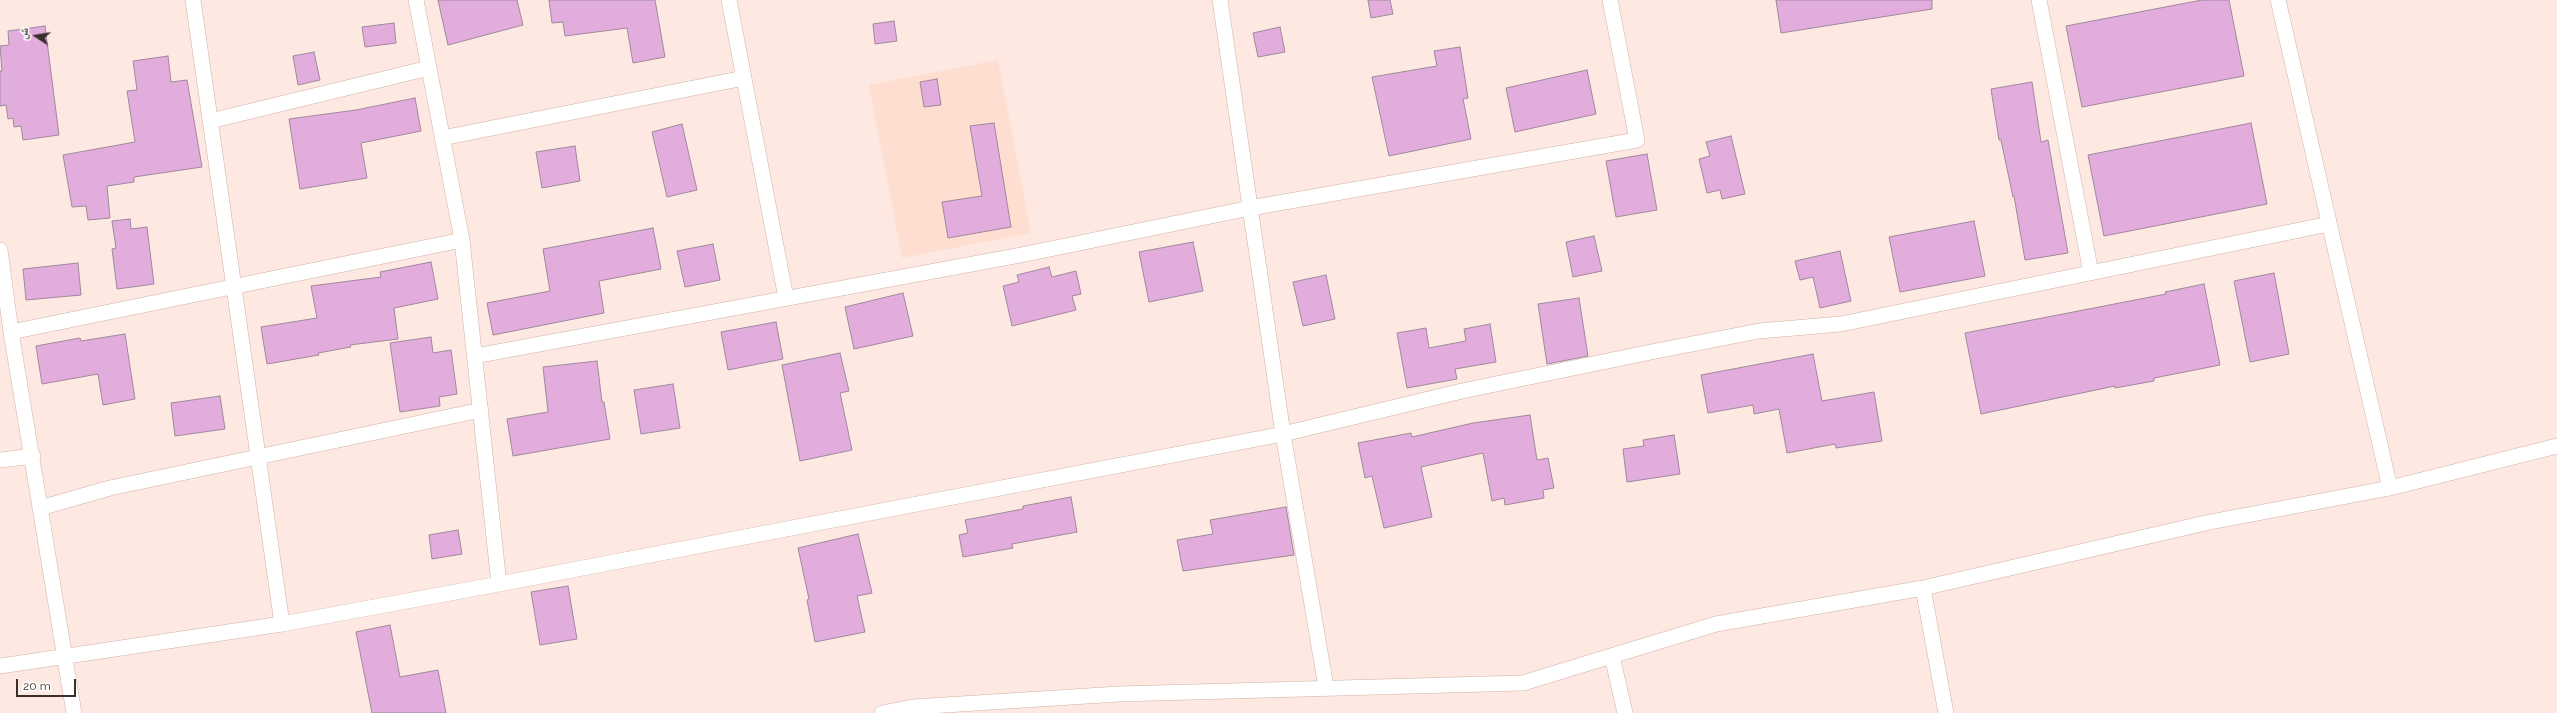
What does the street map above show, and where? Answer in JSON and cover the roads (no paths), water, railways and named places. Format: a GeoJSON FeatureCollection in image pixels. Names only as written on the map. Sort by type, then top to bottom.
{"type":"FeatureCollection","features":[{"type":"Feature","properties":{"kind":"street"},"geometry":{"type":"LineString","coordinates":[[193,0],[282,624]]}},
{"type":"Feature","properties":{"kind":"street"},"geometry":{"type":"LineString","coordinates":[[416,0],[462,240],[499,584]]}},
{"type":"Feature","properties":{"kind":"street"},"geometry":{"type":"LineString","coordinates":[[729,0],[786,298]]}},
{"type":"Feature","properties":{"kind":"street"},"geometry":{"type":"LineString","coordinates":[[1220,0],[1283,434],[1326,687]]}},
{"type":"Feature","properties":{"kind":"street"},"geometry":{"type":"LineString","coordinates":[[475,356],[1021,255],[1250,208],[1636,140],[1610,0]]}},
{"type":"Feature","properties":{"kind":"street"},"geometry":{"type":"LineString","coordinates":[[2039,0],[2091,273]]}},
{"type":"Feature","properties":{"kind":"street"},"geometry":{"type":"LineString","coordinates":[[2278,0],[2390,488]]}},
{"type":"Feature","properties":{"kind":"street"},"geometry":{"type":"LineString","coordinates":[[210,121],[429,68]]}},
{"type":"Feature","properties":{"kind":"street"},"geometry":{"type":"LineString","coordinates":[[442,138],[744,78]]}},
{"type":"Feature","properties":{"kind":"street"},"geometry":{"type":"LineString","coordinates":[[0,666],[65,658],[282,624],[499,584],[1283,434],[1462,391],[1651,352],[1759,331],[1841,324],[2329,224]]}},
{"type":"Feature","properties":{"kind":"street"},"geometry":{"type":"LineString","coordinates":[[11,332],[462,240]]}},
{"type":"Feature","properties":{"kind":"street"},"geometry":{"type":"LineString","coordinates":[[0,250],[11,332],[33,456],[40,508],[74,713]]}},
{"type":"Feature","properties":{"kind":"street"},"geometry":{"type":"LineString","coordinates":[[40,508],[110,488],[480,410]]}},
{"type":"Feature","properties":{"kind":"street"},"geometry":{"type":"LineString","coordinates":[[882,713],[1119,694],[1326,687],[1523,684],[1716,624],[1923,588],[2210,522],[2390,488],[2557,446]]}},
{"type":"Feature","properties":{"kind":"street"},"geometry":{"type":"LineString","coordinates":[[0,460],[33,456]]}},
{"type":"Feature","properties":{"kind":"street"},"geometry":{"type":"LineString","coordinates":[[1923,588],[1946,713]]}},
{"type":"Feature","properties":{"kind":"street"},"geometry":{"type":"LineString","coordinates":[[1612,656],[1625,713]]}}]}
